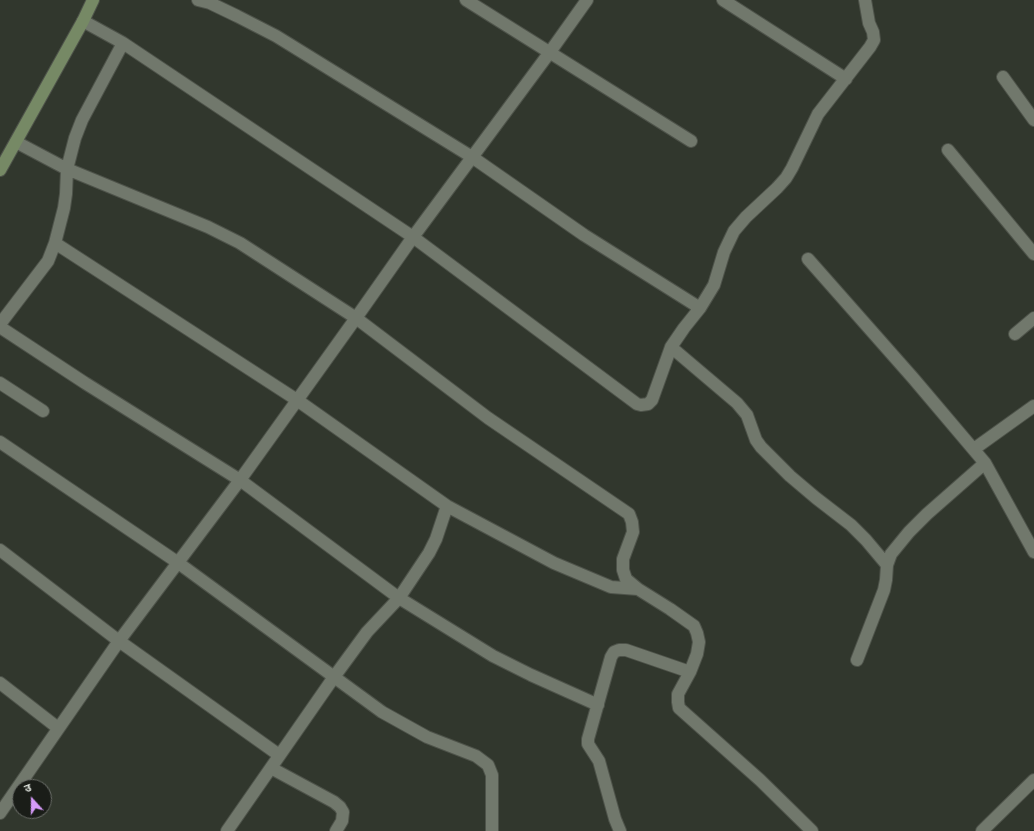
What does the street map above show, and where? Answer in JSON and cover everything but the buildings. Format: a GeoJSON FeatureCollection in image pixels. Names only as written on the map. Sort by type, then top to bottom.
{"type":"FeatureCollection","features":[{"type":"Feature","properties":{"kind":"street"},"geometry":{"type":"LineString","coordinates":[[0,170],[83,21],[93,0]]}},
{"type":"Feature","properties":{"kind":"street"},"geometry":{"type":"LineString","coordinates":[[198,0],[210,3],[276,36],[472,158],[584,235],[700,308]]}},
{"type":"Feature","properties":{"kind":"street"},"geometry":{"type":"LineString","coordinates":[[466,0],[691,141]]}},
{"type":"Feature","properties":{"kind":"street"},"geometry":{"type":"LineString","coordinates":[[0,813],[119,641],[240,480],[413,237],[587,0]]}},
{"type":"Feature","properties":{"kind":"street"},"geometry":{"type":"LineString","coordinates":[[723,0],[846,79]]}},
{"type":"Feature","properties":{"kind":"street"},"geometry":{"type":"LineString","coordinates":[[83,21],[123,43],[413,237],[637,404],[641,405],[648,404],[652,400],[671,347],[700,308],[714,285],[724,252],[734,231],[746,217],[786,178],[818,114],[846,79],[874,40],[865,0]]}},
{"type":"Feature","properties":{"kind":"street"},"geometry":{"type":"LineString","coordinates":[[123,43],[82,120],[75,138],[67,169],[66,194],[55,243],[48,261],[0,325],[85,383],[240,480],[399,598],[493,656],[598,705]]}},
{"type":"Feature","properties":{"kind":"street"},"geometry":{"type":"LineString","coordinates":[[1003,77],[1034,120]]}},
{"type":"Feature","properties":{"kind":"street"},"geometry":{"type":"LineString","coordinates":[[16,142],[67,169],[208,227],[240,243],[356,318],[488,418],[629,514],[633,532],[623,559],[623,570],[626,579],[638,589],[694,626],[697,633],[699,642],[697,654],[690,672],[678,694],[679,708],[760,780],[812,831]]}},
{"type":"Feature","properties":{"kind":"street"},"geometry":{"type":"LineString","coordinates":[[948,150],[1034,254]]}},
{"type":"Feature","properties":{"kind":"street"},"geometry":{"type":"LineString","coordinates":[[55,243],[297,400],[447,506],[554,563],[611,587],[638,589]]}},
{"type":"Feature","properties":{"kind":"street"},"geometry":{"type":"LineString","coordinates":[[808,259],[913,378],[985,463],[1034,552]]}},
{"type":"Feature","properties":{"kind":"street"},"geometry":{"type":"LineString","coordinates":[[1015,334],[1034,318]]}},
{"type":"Feature","properties":{"kind":"street"},"geometry":{"type":"LineString","coordinates":[[671,347],[737,403],[747,415],[756,440],[761,447],[790,476],[852,525],[886,565]]}},
{"type":"Feature","properties":{"kind":"street"},"geometry":{"type":"LineString","coordinates":[[0,383],[43,411]]}},
{"type":"Feature","properties":{"kind":"street"},"geometry":{"type":"LineString","coordinates":[[974,449],[1034,406]]}},
{"type":"Feature","properties":{"kind":"street"},"geometry":{"type":"LineString","coordinates":[[0,442],[177,562],[388,716],[427,737],[476,756],[488,765],[492,775],[492,831]]}},
{"type":"Feature","properties":{"kind":"street"},"geometry":{"type":"LineString","coordinates":[[857,660],[884,590],[886,565],[891,554],[927,514],[985,463]]}},
{"type":"Feature","properties":{"kind":"street"},"geometry":{"type":"LineString","coordinates":[[227,831],[279,755],[367,632],[399,598],[432,546],[447,506]]}},
{"type":"Feature","properties":{"kind":"street"},"geometry":{"type":"LineString","coordinates":[[0,550],[119,641],[279,755]]}},
{"type":"Feature","properties":{"kind":"street"},"geometry":{"type":"LineString","coordinates":[[620,831],[615,819],[599,761],[588,744],[588,739],[611,657],[614,652],[626,650],[690,672]]}},
{"type":"Feature","properties":{"kind":"street"},"geometry":{"type":"LineString","coordinates":[[0,683],[58,728]]}},
{"type":"Feature","properties":{"kind":"street"},"geometry":{"type":"LineString","coordinates":[[271,768],[334,802],[340,807],[343,812],[342,821],[336,831]]}},
{"type":"Feature","properties":{"kind":"street"},"geometry":{"type":"LineString","coordinates":[[982,831],[1034,780]]}}]}
